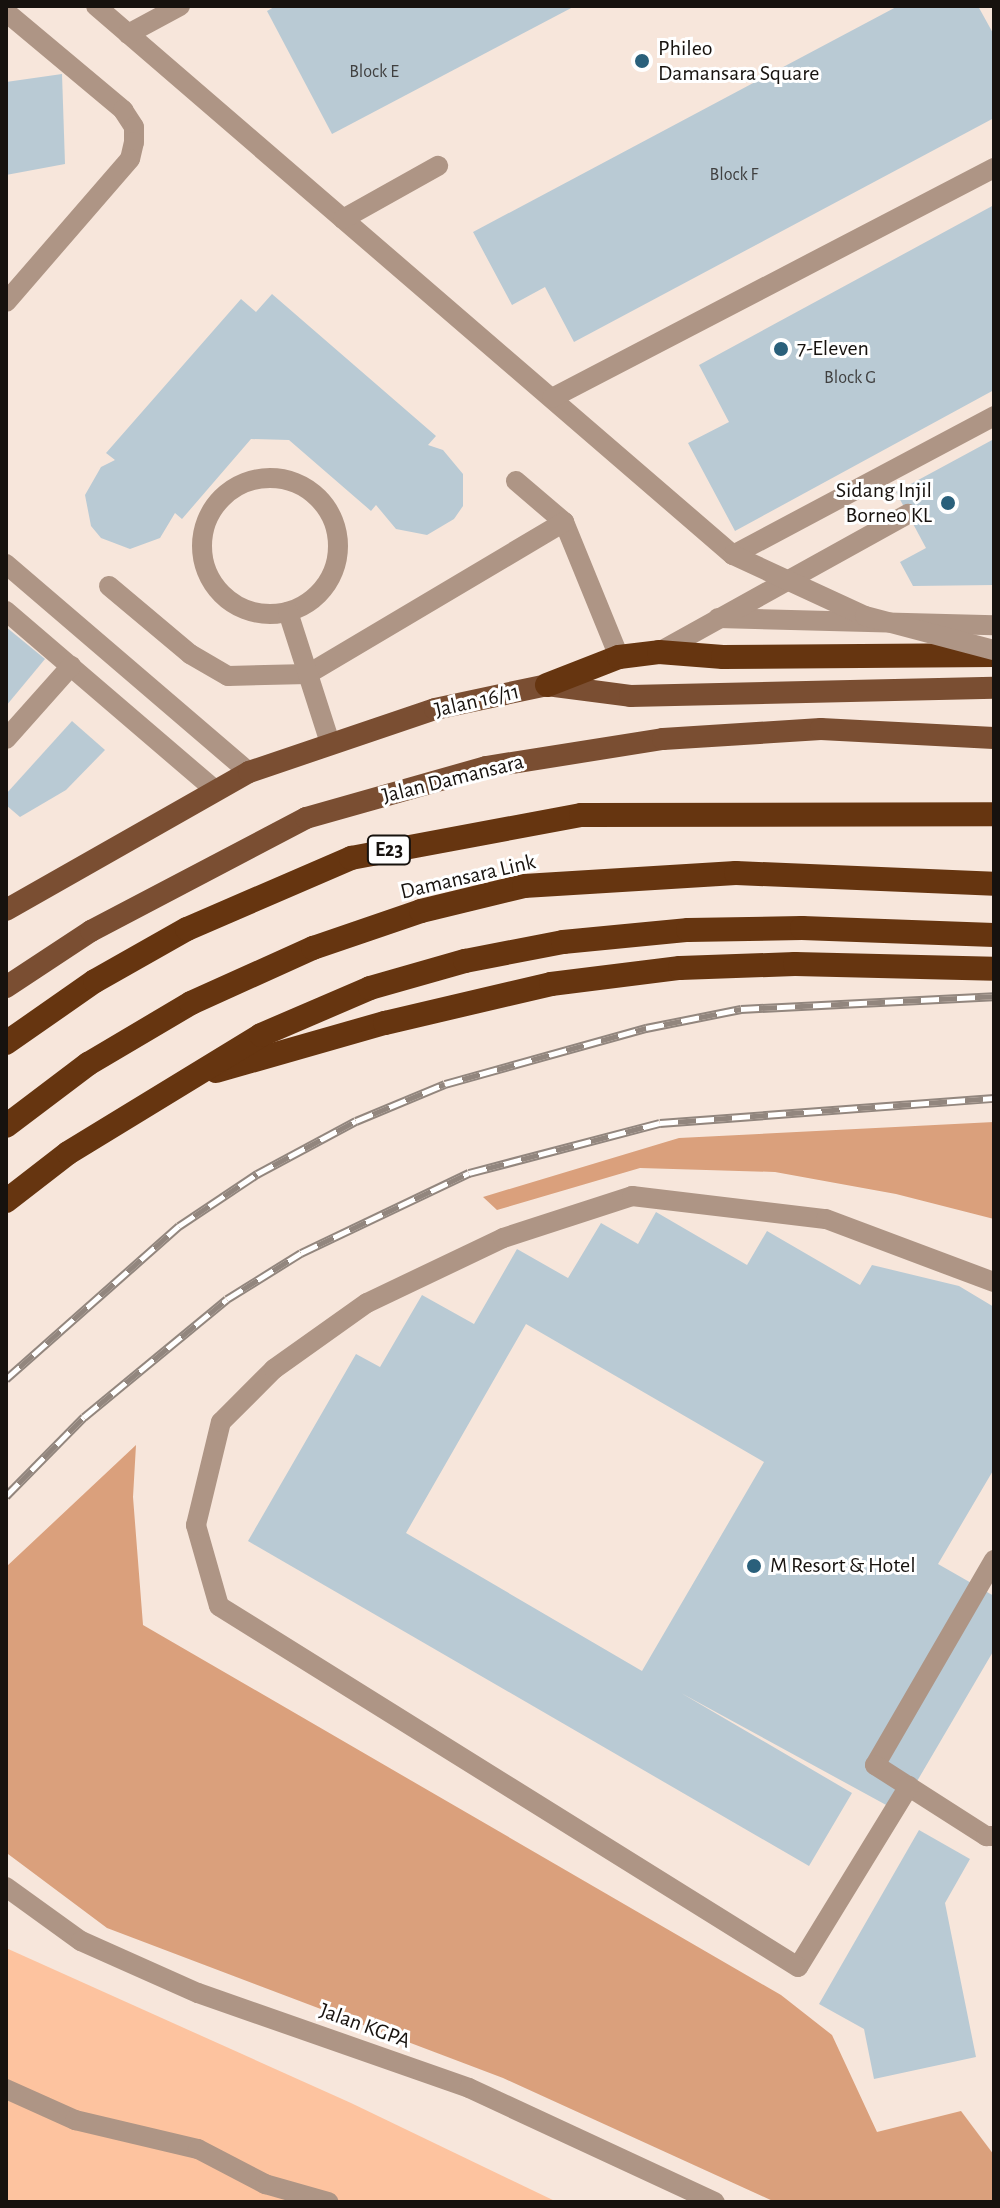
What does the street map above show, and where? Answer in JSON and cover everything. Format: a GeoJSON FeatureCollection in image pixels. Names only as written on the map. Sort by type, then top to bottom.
{"type":"FeatureCollection","features":[{"type":"Feature","properties":{"kind":"highway"},"geometry":{"type":"LineString","coordinates":[[547,685],[619,657],[659,652],[723,657],[994,652]]}},
{"type":"Feature","properties":{"kind":"highway","name":"Damansara Link"},"geometry":{"type":"LineString","coordinates":[[6,1043],[95,981],[187,929],[351,858],[581,815],[817,810],[994,814]]}},
{"type":"Feature","properties":{"kind":"highway","name":"Damansara Link"},"geometry":{"type":"LineString","coordinates":[[6,1126],[88,1064],[191,1003],[313,948],[421,911],[524,886],[736,873],[994,884]]}},
{"type":"Feature","properties":{"kind":"highway"},"geometry":{"type":"LineString","coordinates":[[6,1201],[68,1153],[261,1035],[370,988],[563,942],[802,928],[994,935]]}},
{"type":"Feature","properties":{"kind":"highway"},"geometry":{"type":"LineString","coordinates":[[187,1080],[385,1023],[551,984],[680,968],[795,964],[994,969]]}},
{"type":"Feature","properties":{"kind":"main road","name":"Jalan 16/11"},"geometry":{"type":"LineString","coordinates":[[6,910],[249,772],[435,709],[547,685],[630,696],[994,688]]}},
{"type":"Feature","properties":{"kind":"main road","name":"Jalan Damansara"},"geometry":{"type":"LineString","coordinates":[[6,987],[91,931],[306,818],[486,767],[663,739],[821,729],[994,738]]}},
{"type":"Feature","properties":{"kind":"lane"},"geometry":{"type":"LineString","coordinates":[[96,6],[733,555],[865,616],[994,652]]}},
{"type":"Feature","properties":{"kind":"lane"},"geometry":{"type":"LineString","coordinates":[[128,34],[180,6]]}},
{"type":"Feature","properties":{"kind":"lane"},"geometry":{"type":"LineString","coordinates":[[6,12],[123,110],[134,127],[130,159],[6,302]]}},
{"type":"Feature","properties":{"kind":"lane"},"geometry":{"type":"LineString","coordinates":[[343,219],[438,166]]}},
{"type":"Feature","properties":{"kind":"lane"},"geometry":{"type":"LineString","coordinates":[[552,398],[994,168]]}},
{"type":"Feature","properties":{"kind":"lane"},"geometry":{"type":"LineString","coordinates":[[733,555],[994,416]]}},
{"type":"Feature","properties":{"kind":"lane"},"geometry":{"type":"LineString","coordinates":[[252,480],[295,481],[313,492],[337,528],[334,570],[324,588],[288,612],[264,614],[241,608],[222,594],[208,575],[202,552],[214,506],[230,490],[252,480]]}},
{"type":"Feature","properties":{"kind":"lane"},"geometry":{"type":"LineString","coordinates":[[516,481],[564,522],[619,657]]}},
{"type":"Feature","properties":{"kind":"lane"},"geometry":{"type":"LineString","coordinates":[[659,652],[908,514]]}},
{"type":"Feature","properties":{"kind":"lane"},"geometry":{"type":"LineString","coordinates":[[109,586],[190,654],[228,676],[308,674],[564,522]]}},
{"type":"Feature","properties":{"kind":"lane"},"geometry":{"type":"LineString","coordinates":[[6,564],[249,772]]}},
{"type":"Feature","properties":{"kind":"lane"},"geometry":{"type":"LineString","coordinates":[[6,611],[215,790]]}},
{"type":"Feature","properties":{"kind":"lane"},"geometry":{"type":"LineString","coordinates":[[288,612],[330,743]]}},
{"type":"Feature","properties":{"kind":"lane"},"geometry":{"type":"LineString","coordinates":[[718,618],[994,625]]}},
{"type":"Feature","properties":{"kind":"lane"},"geometry":{"type":"LineString","coordinates":[[6,739],[71,666]]}},
{"type":"Feature","properties":{"kind":"lane"},"geometry":{"type":"LineString","coordinates":[[909,1786],[798,1967],[219,1606],[196,1525],[221,1422],[274,1369],[367,1303],[503,1238],[632,1196],[826,1219],[994,1282]]}},
{"type":"Feature","properties":{"kind":"lane"},"geometry":{"type":"LineString","coordinates":[[994,1561],[875,1765],[994,1836]]}},
{"type":"Feature","properties":{"kind":"lane","name":"Jalan KGPA"},"geometry":{"type":"LineString","coordinates":[[6,1887],[81,1941],[198,1993],[469,2088],[715,2202]]}},
{"type":"Feature","properties":{"kind":"lane"},"geometry":{"type":"LineString","coordinates":[[6,2089],[75,2120],[198,2149],[261,2193],[328,2202]]}},
{"type":"Feature","properties":{"kind":"shaded area"},"geometry":{"type":"Polygon","coordinates":[[[994,1122],[994,1219],[896,1194],[775,1172],[640,1168],[497,1210],[483,1197],[679,1138],[994,1122]]]}},
{"type":"Feature","properties":{"kind":"shaded area"},"geometry":{"type":"Polygon","coordinates":[[[136,1445],[133,1497],[143,1625],[781,1995],[832,2035],[877,2132],[961,2111],[994,2155],[994,2202],[775,2202],[503,2078],[107,1928],[8,1854],[6,1567],[136,1445]]]}},
{"type":"Feature","properties":{"kind":"shaded area"},"geometry":{"type":"Polygon","coordinates":[[[6,1948],[351,2103],[557,2202],[6,2202],[6,1948]]]}},
{"type":"Feature","properties":{"kind":"building"},"geometry":{"type":"Polygon","coordinates":[[[276,6],[575,6],[332,134],[267,11],[276,6]]]}},
{"type":"Feature","properties":{"kind":"building"},"geometry":{"type":"Polygon","coordinates":[[[898,6],[978,6],[994,35],[994,118],[574,342],[545,287],[512,305],[473,232],[898,6]]]}},
{"type":"Feature","properties":{"kind":"building"},"geometry":{"type":"Polygon","coordinates":[[[62,74],[65,164],[6,175],[6,82],[62,74]]]}},
{"type":"Feature","properties":{"kind":"building"},"geometry":{"type":"Polygon","coordinates":[[[994,205],[994,390],[735,531],[688,443],[729,422],[699,365],[994,205]]]}},
{"type":"Feature","properties":{"kind":"building"},"geometry":{"type":"Polygon","coordinates":[[[272,294],[436,436],[428,445],[443,450],[463,474],[463,506],[454,519],[427,535],[396,529],[376,505],[371,511],[289,440],[251,439],[182,519],[175,513],[160,538],[130,549],[101,538],[91,526],[85,495],[101,467],[115,460],[106,453],[241,299],[256,312],[272,294]]]}},
{"type":"Feature","properties":{"kind":"building","name":"Sidang Injil Borneo KL"},"geometry":{"type":"Polygon","coordinates":[[[994,439],[994,585],[913,586],[900,562],[926,548],[896,492],[994,439]]]}},
{"type":"Feature","properties":{"kind":"building"},"geometry":{"type":"Polygon","coordinates":[[[6,627],[45,659],[6,706],[6,627]]]}},
{"type":"Feature","properties":{"kind":"building"},"geometry":{"type":"Polygon","coordinates":[[[72,721],[105,750],[66,790],[20,817],[6,805],[6,794],[72,721]]]}},
{"type":"Feature","properties":{"kind":"building"},"geometry":{"type":"Polygon","coordinates":[[[656,1212],[747,1265],[767,1231],[860,1285],[872,1265],[959,1286],[994,1307],[994,1469],[938,1564],[994,1596],[994,1650],[899,1812],[681,1693],[852,1793],[809,1866],[248,1541],[356,1354],[380,1367],[422,1295],[474,1324],[517,1249],[568,1278],[601,1223],[638,1244],[656,1212]],[[526,1324],[406,1533],[642,1671],[764,1462],[526,1324]]]}},
{"type":"Feature","properties":{"kind":"building"},"geometry":{"type":"Polygon","coordinates":[[[919,1830],[970,1859],[945,1903],[976,2057],[874,2079],[864,2029],[819,2004],[919,1830]]]}},
{"type":"Feature","properties":{"kind":"railway"},"geometry":{"type":"LineString","coordinates":[[6,1379],[179,1226],[257,1174],[356,1121],[445,1084],[646,1028],[741,1009],[994,996]]}},
{"type":"Feature","properties":{"kind":"railway"},"geometry":{"type":"LineString","coordinates":[[6,1496],[84,1417],[227,1299],[301,1253],[469,1173],[660,1123],[994,1098]]}},
{"type":"Feature","properties":{"kind":"place","name":"Phileo Damansara Square"},"geometry":{"type":"Point","coordinates":[642,61]}},
{"type":"Feature","properties":{"kind":"place","name":"7-Eleven"},"geometry":{"type":"Point","coordinates":[781,349]}},
{"type":"Feature","properties":{"kind":"place","name":"Sidang Injil Borneo KL"},"geometry":{"type":"Point","coordinates":[948,503]}},
{"type":"Feature","properties":{"kind":"place","name":"M Resort & Hotel"},"geometry":{"type":"Point","coordinates":[754,1566]}}]}
